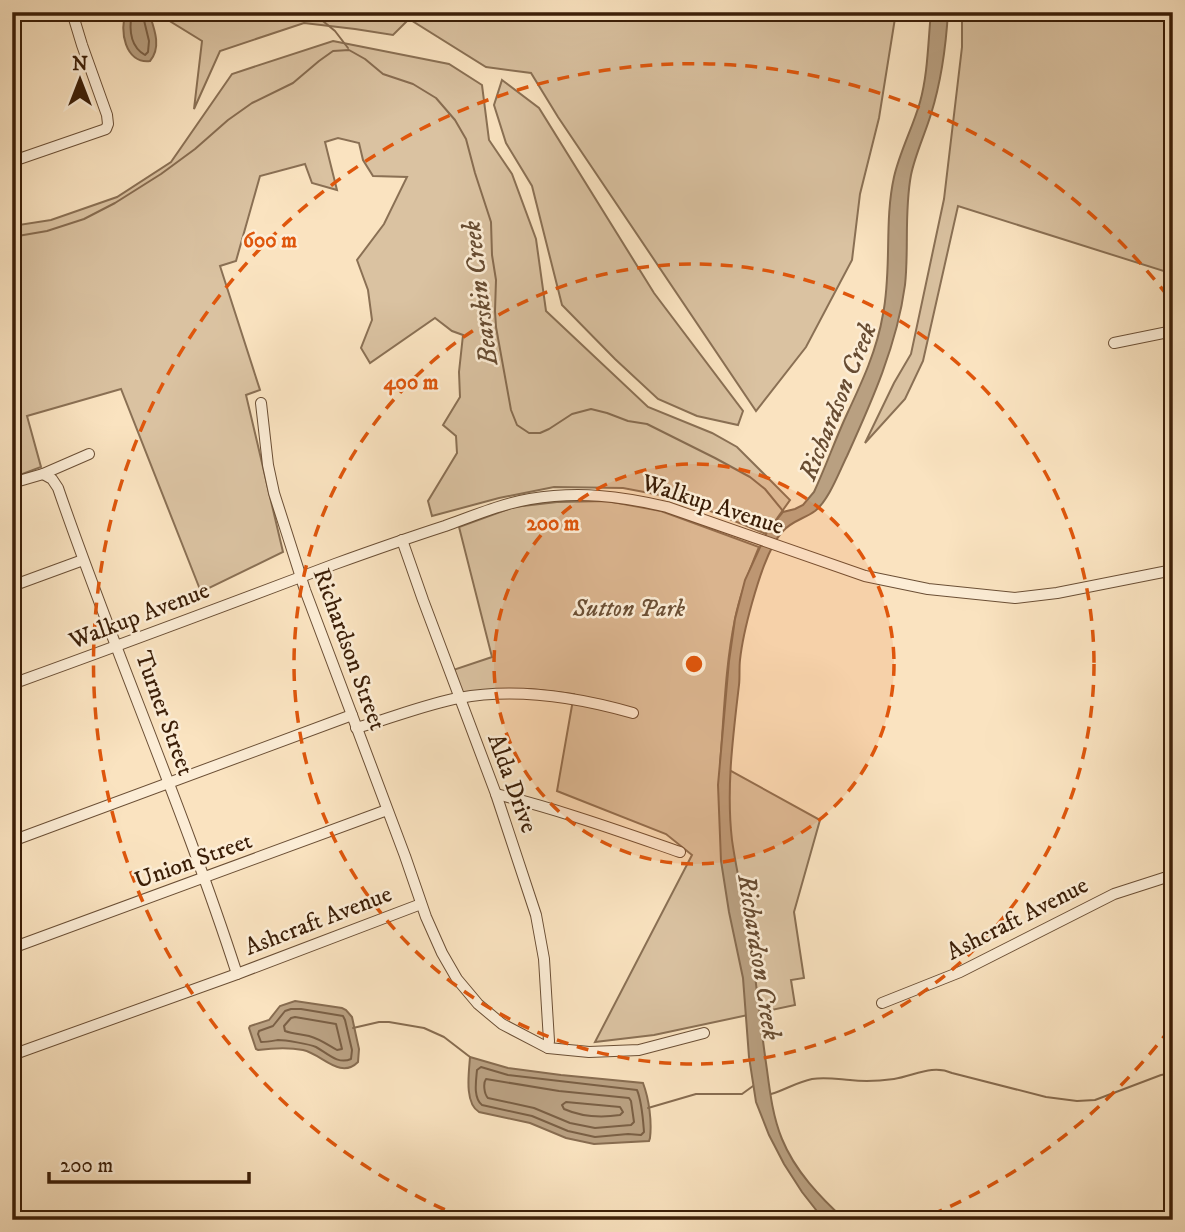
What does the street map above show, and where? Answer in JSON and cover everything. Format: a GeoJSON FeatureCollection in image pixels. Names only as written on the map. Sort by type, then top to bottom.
{"type":"FeatureCollection","features":[{"type":"Feature","properties":{"kind":"street"},"geometry":{"type":"LineString","coordinates":[[12,159],[106,130],[107,115],[72,12]]}},
{"type":"Feature","properties":{"kind":"street"},"geometry":{"type":"LineString","coordinates":[[1114,343],[1173,331]]}},
{"type":"Feature","properties":{"kind":"street","name":"Richardson Street"},"geometry":{"type":"LineString","coordinates":[[261,403],[270,474],[283,523],[421,904]]}},
{"type":"Feature","properties":{"kind":"street"},"geometry":{"type":"LineString","coordinates":[[12,483],[43,474],[89,454]]}},
{"type":"Feature","properties":{"kind":"street","name":"Turner Street"},"geometry":{"type":"LineString","coordinates":[[43,474],[52,479],[58,488],[219,917],[237,974]]}},
{"type":"Feature","properties":{"kind":"street","name":"Walkup Avenue"},"geometry":{"type":"LineString","coordinates":[[12,684],[402,540],[488,510],[530,499],[584,494],[637,500],[667,507],[886,582],[949,592],[1015,598],[1057,593],[1173,570]]}},
{"type":"Feature","properties":{"kind":"street","name":"Alda Drive"},"geometry":{"type":"LineString","coordinates":[[402,540],[496,794],[533,903],[542,938],[548,1048]]}},
{"type":"Feature","properties":{"kind":"street"},"geometry":{"type":"LineString","coordinates":[[12,586],[83,560]]}},
{"type":"Feature","properties":{"kind":"street"},"geometry":{"type":"LineString","coordinates":[[356,728],[460,698],[496,693],[526,692],[634,713]]}},
{"type":"Feature","properties":{"kind":"street"},"geometry":{"type":"LineString","coordinates":[[12,841],[352,715]]}},
{"type":"Feature","properties":{"kind":"street"},"geometry":{"type":"LineString","coordinates":[[496,794],[529,802],[680,852]]}},
{"type":"Feature","properties":{"kind":"street","name":"Union Street"},"geometry":{"type":"LineString","coordinates":[[12,948],[387,810]]}},
{"type":"Feature","properties":{"kind":"street","name":"Ashcraft Avenue"},"geometry":{"type":"LineString","coordinates":[[882,1003],[960,972],[1114,894],[1173,875]]}},
{"type":"Feature","properties":{"kind":"street","name":"Ashcraft Avenue"},"geometry":{"type":"LineString","coordinates":[[12,1055],[421,904],[442,953],[457,979],[478,1004],[502,1024],[548,1048],[589,1052],[639,1051],[704,1033]]}},
{"type":"Feature","properties":{"kind":"green space"},"geometry":{"type":"Polygon","coordinates":[[[155,12],[896,12],[879,118],[860,194],[852,260],[806,347],[756,411],[531,73],[486,67],[409,19],[393,35],[304,23],[220,51],[194,109],[202,41],[155,12]]]}},
{"type":"Feature","properties":{"kind":"green space"},"geometry":{"type":"Polygon","coordinates":[[[962,12],[1173,12],[1173,274],[958,206],[923,361],[905,399],[865,443],[911,354],[944,199],[962,47],[962,12]]]}},
{"type":"Feature","properties":{"kind":"green space"},"geometry":{"type":"Polygon","coordinates":[[[333,41],[449,64],[482,85],[489,140],[512,174],[536,239],[546,311],[648,407],[712,433],[737,447],[790,500],[766,534],[681,499],[623,488],[554,487],[432,516],[428,501],[457,453],[456,436],[443,425],[460,397],[459,372],[463,335],[452,331],[435,318],[370,363],[361,348],[372,320],[368,290],[357,260],[384,224],[407,177],[373,176],[363,160],[359,143],[338,138],[325,142],[337,190],[312,183],[305,164],[260,176],[236,261],[220,266],[260,390],[246,395],[283,552],[201,592],[121,389],[27,416],[41,467],[12,478],[12,226],[51,220],[117,197],[171,162],[232,74],[333,41]]]}},
{"type":"Feature","properties":{"kind":"green space"},"geometry":{"type":"Polygon","coordinates":[[[502,80],[539,108],[654,293],[743,411],[738,425],[697,416],[658,399],[562,305],[532,186],[506,143],[494,105],[502,80]]]}},
{"type":"Feature","properties":{"kind":"green space","name":"Sutton Park"},"geometry":{"type":"Polygon","coordinates":[[[607,501],[661,511],[759,547],[742,592],[732,637],[720,765],[820,820],[794,912],[804,978],[791,980],[795,1005],[654,1035],[595,1042],[692,855],[666,834],[557,791],[574,694],[530,689],[462,693],[453,670],[492,657],[459,527],[514,507],[557,502],[607,501]]]}},
{"type":"Feature","properties":{"kind":"water"},"geometry":{"type":"Polygon","coordinates":[[[126,12],[149,13],[156,44],[154,56],[150,61],[135,57],[126,44],[123,28],[126,12]]]}},
{"type":"Feature","properties":{"kind":"water"},"geometry":{"type":"Polygon","coordinates":[[[931,12],[948,12],[946,38],[935,102],[911,175],[905,285],[890,351],[874,394],[829,493],[815,511],[789,525],[772,547],[752,603],[740,663],[730,782],[732,840],[752,951],[776,1122],[787,1151],[801,1173],[845,1220],[824,1220],[784,1164],[756,1102],[749,1057],[743,978],[721,861],[718,785],[729,661],[735,619],[745,580],[767,532],[783,512],[803,505],[814,492],[877,340],[886,297],[891,194],[897,167],[923,91],[931,12]]]}},
{"type":"Feature","properties":{"kind":"water"},"geometry":{"type":"Polygon","coordinates":[[[295,1001],[346,1010],[352,1017],[359,1049],[358,1062],[344,1068],[303,1050],[256,1049],[250,1026],[269,1020],[280,1006],[295,1001]]]}},
{"type":"Feature","properties":{"kind":"water"},"geometry":{"type":"Polygon","coordinates":[[[470,1057],[508,1068],[643,1083],[650,1110],[649,1141],[594,1144],[566,1138],[530,1123],[479,1112],[474,1108],[469,1095],[470,1057]]]}},
{"type":"Feature","properties":{"kind":"waterway"},"geometry":{"type":"LineString","coordinates":[[312,12],[335,31],[348,48]]}},
{"type":"Feature","properties":{"kind":"waterway","name":"Bearskin Creek"},"geometry":{"type":"LineString","coordinates":[[12,237],[47,231],[84,219],[115,203],[161,174],[252,103],[293,83],[333,51],[349,50],[383,74],[413,84],[436,98],[455,120],[466,139],[491,222],[496,280],[496,327],[511,410],[517,425],[529,433],[540,433],[572,414],[591,409],[647,424],[750,477],[765,489],[783,511]]}},
{"type":"Feature","properties":{"kind":"waterway"},"geometry":{"type":"LineString","coordinates":[[353,1028],[379,1022],[424,1028],[444,1037],[470,1057]]}},
{"type":"Feature","properties":{"kind":"waterway"},"geometry":{"type":"LineString","coordinates":[[771,1094],[812,1079],[878,1081],[937,1070],[1046,1097],[1077,1101],[1095,1100],[1173,1073]]}},
{"type":"Feature","properties":{"kind":"waterway"},"geometry":{"type":"LineString","coordinates":[[648,1108],[696,1094],[742,1094],[753,1086]]}},
{"type":"Feature","properties":{"kind":"water label","name":"Richardson Creek"},"geometry":{"type":"Point","coordinates":[837,401]}},
{"type":"Feature","properties":{"kind":"water label","name":"Richardson Creek"},"geometry":{"type":"Point","coordinates":[760,957]}}]}
